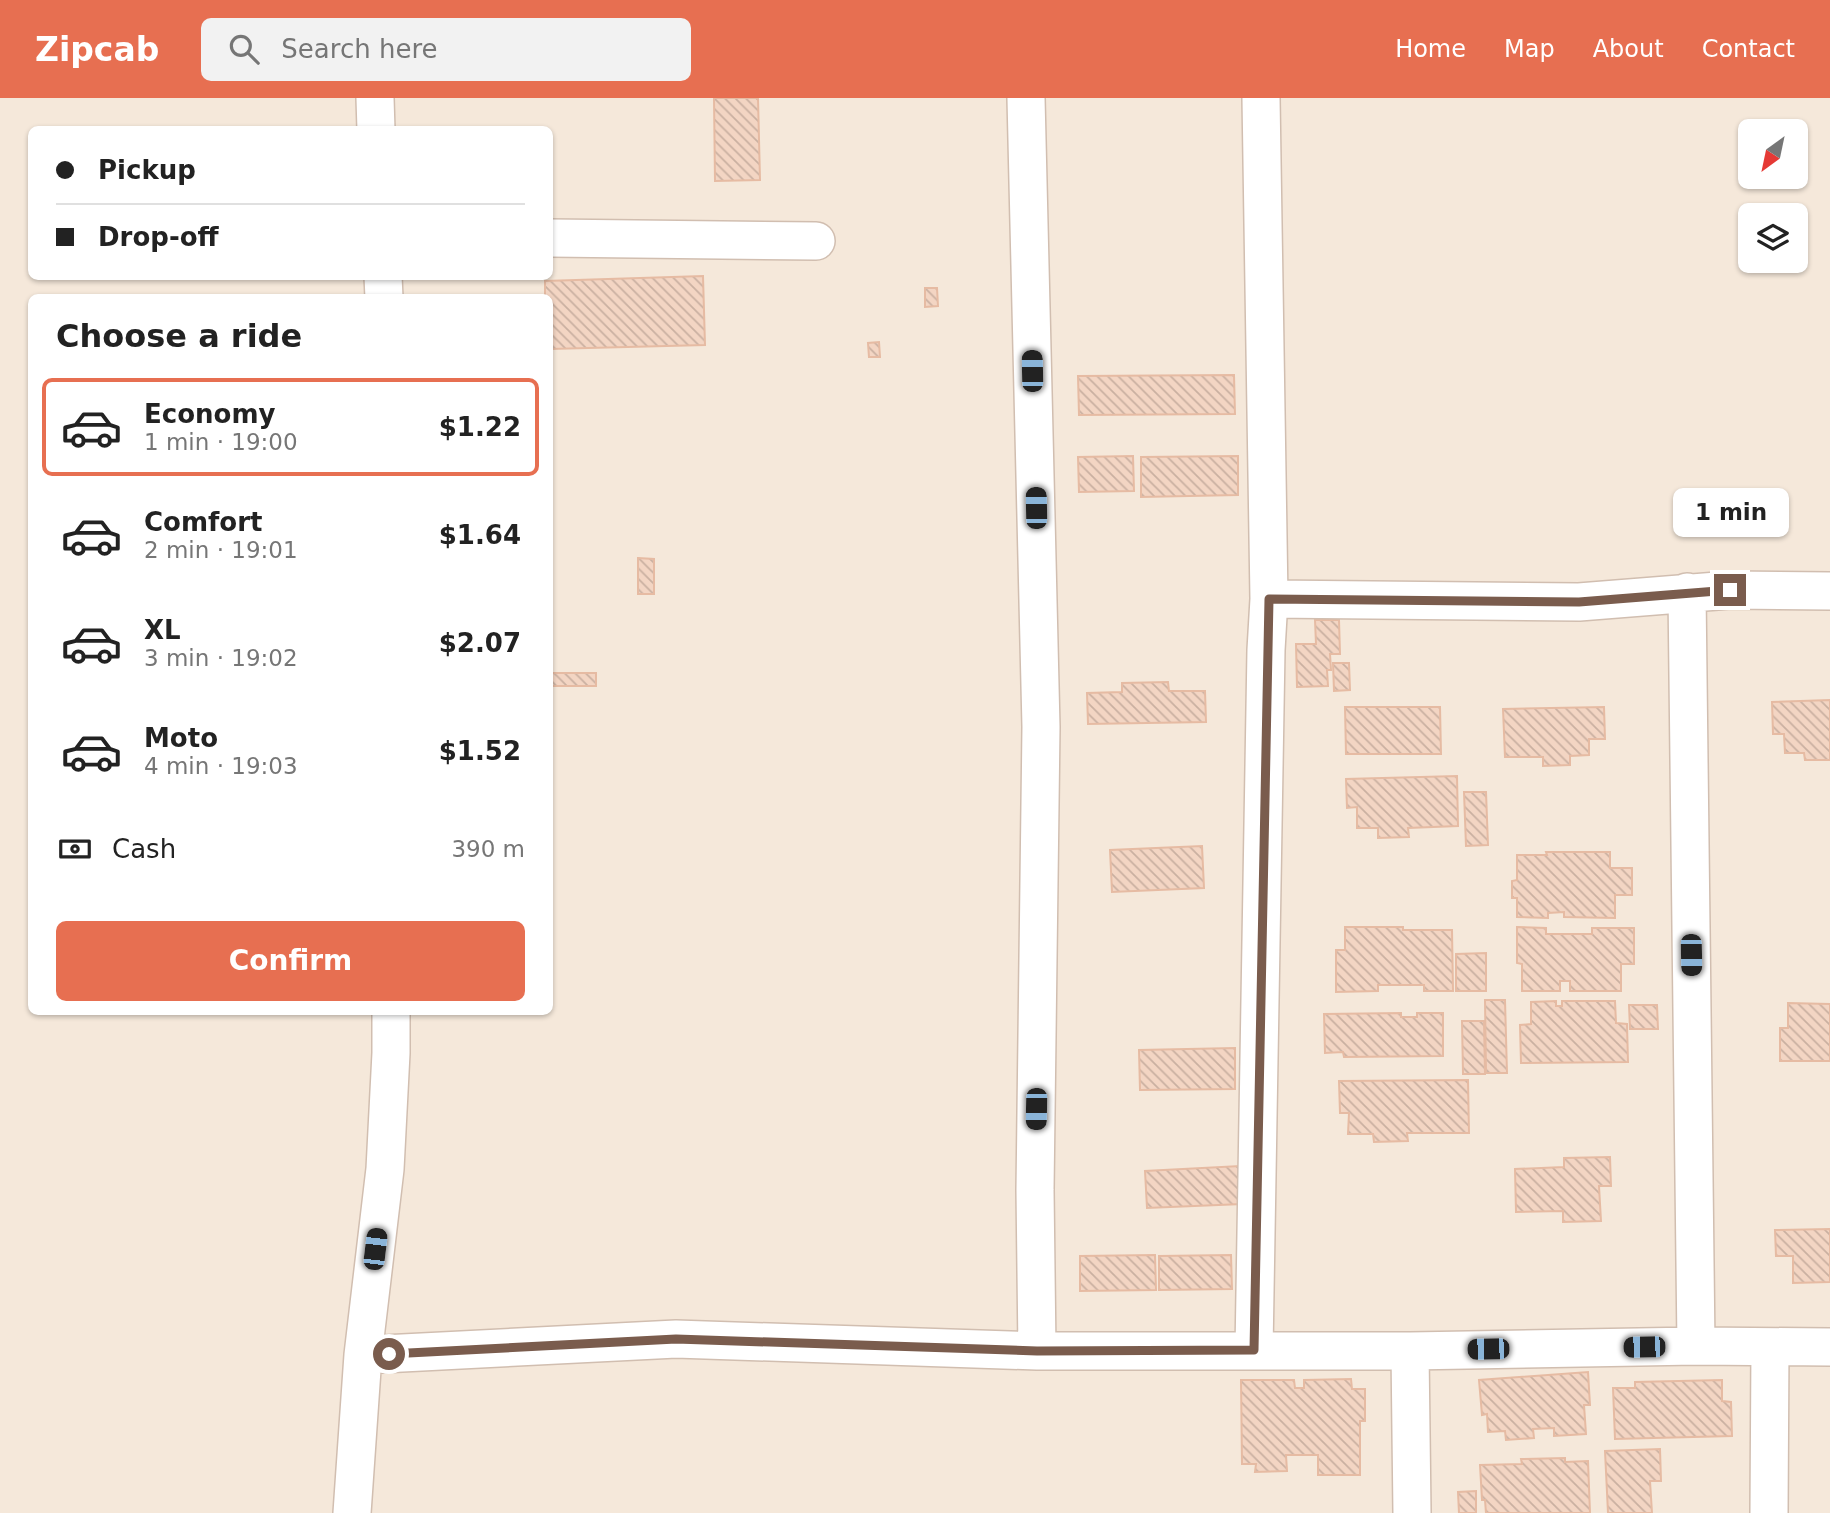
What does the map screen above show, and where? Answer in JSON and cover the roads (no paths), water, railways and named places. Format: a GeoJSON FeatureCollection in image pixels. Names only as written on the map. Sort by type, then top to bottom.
{"type":"FeatureCollection","features":[{"type":"Feature","properties":{"kind":"street"},"geometry":{"type":"LineString","coordinates":[[375,98],[376,126]]}},
{"type":"Feature","properties":{"kind":"street"},"geometry":{"type":"LineString","coordinates":[[1026,98],[1041,727],[1035,1190],[1037,1351]]}},
{"type":"Feature","properties":{"kind":"street"},"geometry":{"type":"LineString","coordinates":[[1254,1350],[1269,599],[1261,98]]}},
{"type":"Feature","properties":{"kind":"street"},"geometry":{"type":"LineString","coordinates":[[553,238],[816,242]]}},
{"type":"Feature","properties":{"kind":"street"},"geometry":{"type":"LineString","coordinates":[[1269,599],[1579,602],[1730,590],[1830,591]]}},
{"type":"Feature","properties":{"kind":"street"},"geometry":{"type":"LineString","coordinates":[[1687,593],[1696,1346]]}},
{"type":"Feature","properties":{"kind":"street"},"geometry":{"type":"LineString","coordinates":[[352,1513],[363,1355],[385,1169],[391,1015]]}},
{"type":"Feature","properties":{"kind":"street"},"geometry":{"type":"LineString","coordinates":[[363,1355],[676,1339],[1037,1351],[1830,1347]]}},
{"type":"Feature","properties":{"kind":"street"},"geometry":{"type":"LineString","coordinates":[[1769,1513],[1770,1347]]}},
{"type":"Feature","properties":{"kind":"street"},"geometry":{"type":"LineString","coordinates":[[1410,1351],[1412,1513]]}}]}
